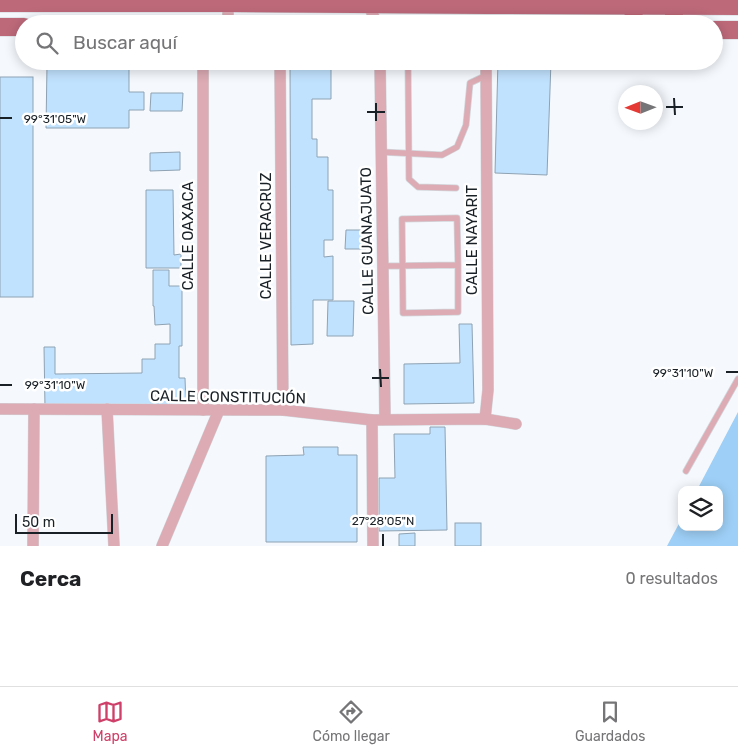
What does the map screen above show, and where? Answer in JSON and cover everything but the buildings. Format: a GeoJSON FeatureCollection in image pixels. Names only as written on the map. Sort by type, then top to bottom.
{"type":"FeatureCollection","features":[{"type":"Feature","properties":{"kind":"main road"},"geometry":{"type":"LineString","coordinates":[[0,3],[228,1],[674,3],[738,6]]}},
{"type":"Feature","properties":{"kind":"main road"},"geometry":{"type":"LineString","coordinates":[[0,27],[15,27]]}},
{"type":"Feature","properties":{"kind":"main road"},"geometry":{"type":"LineString","coordinates":[[723,30],[738,30]]}},
{"type":"Feature","properties":{"kind":"street"},"geometry":{"type":"LineString","coordinates":[[228,1],[228,15]]}},
{"type":"Feature","properties":{"kind":"street"},"geometry":{"type":"LineString","coordinates":[[366,2],[372,15]]}},
{"type":"Feature","properties":{"kind":"street","name":"CALLE OAXACA"},"geometry":{"type":"LineString","coordinates":[[203,70],[203,410]]}},
{"type":"Feature","properties":{"kind":"street","name":"CALLE VERACRUZ"},"geometry":{"type":"LineString","coordinates":[[280,70],[282,410]]}},
{"type":"Feature","properties":{"kind":"street","name":"CALLE GUANAJUATO"},"geometry":{"type":"LineString","coordinates":[[380,70],[385,420]]}},
{"type":"Feature","properties":{"kind":"street","name":"CALLE NAYARIT"},"geometry":{"type":"LineString","coordinates":[[485,419],[488,390],[487,70]]}},
{"type":"Feature","properties":{"kind":"street","name":"CALLE CONSTITUCIÓN"},"geometry":{"type":"LineString","coordinates":[[0,409],[282,410],[372,420],[485,419],[516,424]]}},
{"type":"Feature","properties":{"kind":"street"},"geometry":{"type":"LineString","coordinates":[[32,546],[34,409]]}},
{"type":"Feature","properties":{"kind":"street"},"geometry":{"type":"LineString","coordinates":[[108,409],[114,546]]}},
{"type":"Feature","properties":{"kind":"street"},"geometry":{"type":"LineString","coordinates":[[162,546],[219,410]]}},
{"type":"Feature","properties":{"kind":"street"},"geometry":{"type":"LineString","coordinates":[[372,420],[373,546]]}},
{"type":"Feature","properties":{"kind":"lane"},"geometry":{"type":"LineString","coordinates":[[408,70],[409,178],[418,187],[456,188]]}},
{"type":"Feature","properties":{"kind":"lane"},"geometry":{"type":"LineString","coordinates":[[381,152],[442,155],[457,147],[466,125],[470,82],[487,75]]}},
{"type":"Feature","properties":{"kind":"lane"},"geometry":{"type":"LineString","coordinates":[[457,218],[458,312],[403,313],[402,266],[402,219],[457,218]]}},
{"type":"Feature","properties":{"kind":"lane"},"geometry":{"type":"LineString","coordinates":[[382,266],[458,265]]}},
{"type":"Feature","properties":{"kind":"lane"},"geometry":{"type":"LineString","coordinates":[[686,471],[738,379]]}},
{"type":"Feature","properties":{"kind":"shaded area"},"geometry":{"type":"Polygon","coordinates":[[[738,412],[738,546],[667,546],[678,525],[678,531],[723,531],[723,486],[699,486],[738,412]]]}}]}
